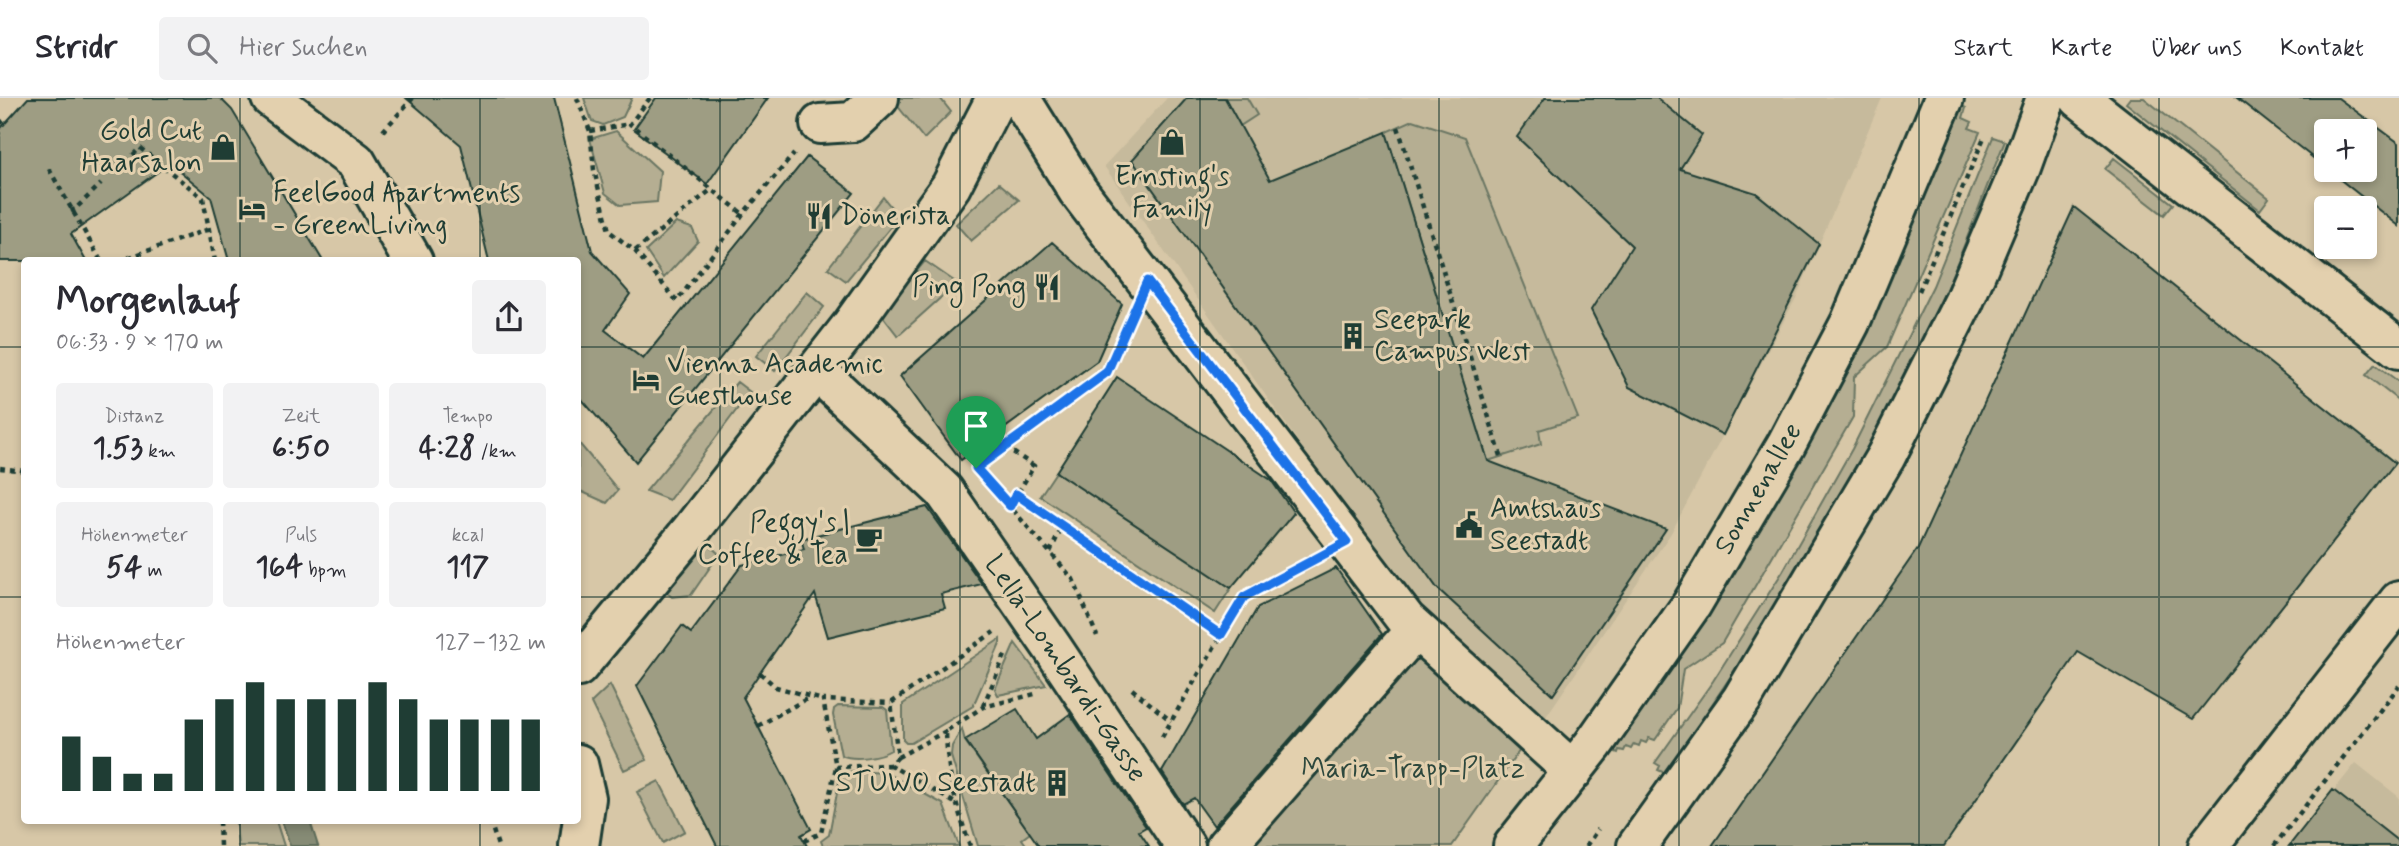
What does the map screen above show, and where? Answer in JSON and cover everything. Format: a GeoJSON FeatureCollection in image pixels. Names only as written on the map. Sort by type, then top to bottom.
{"type":"FeatureCollection","features":[{"type":"Feature","properties":{"kind":"street"},"geometry":{"type":"LineString","coordinates":[[271,98],[356,162],[411,257]]}},
{"type":"Feature","properties":{"kind":"street"},"geometry":{"type":"LineString","coordinates":[[820,124],[853,121],[879,98]]}},
{"type":"Feature","properties":{"kind":"street"},"geometry":{"type":"LineString","coordinates":[[581,663],[692,528],[850,326],[951,186],[996,98]]}},
{"type":"Feature","properties":{"kind":"street"},"geometry":{"type":"LineString","coordinates":[[1020,98],[1079,191],[1406,621],[1573,771]]}},
{"type":"Feature","properties":{"kind":"street","name":"Sonnenallee"},"geometry":{"type":"LineString","coordinates":[[1513,846],[1573,771],[1692,604],[1786,445],[1850,323],[1944,98]]}},
{"type":"Feature","properties":{"kind":"street"},"geometry":{"type":"LineString","coordinates":[[1641,844],[1742,699],[1886,456],[1964,301],[2021,167],[2046,98]]}},
{"type":"Feature","properties":{"kind":"street"},"geometry":{"type":"LineString","coordinates":[[2079,98],[2399,349]]}},
{"type":"Feature","properties":{"kind":"street","name":"Lella-Lombardi-Gasse"},"geometry":{"type":"LineString","coordinates":[[816,370],[944,491],[1185,846]]}},
{"type":"Feature","properties":{"kind":"street"},"geometry":{"type":"LineString","coordinates":[[2208,846],[2399,601]]}},
{"type":"Feature","properties":{"kind":"street"},"geometry":{"type":"LineString","coordinates":[[1226,846],[1416,629]]}},
{"type":"Feature","properties":{"kind":"street"},"geometry":{"type":"LineString","coordinates":[[579,846],[586,797],[581,776]]}},
{"type":"Feature","properties":{"kind":"path"},"geometry":{"type":"LineString","coordinates":[[577,98],[590,131],[594,170],[609,231],[635,251],[677,301],[743,214],[820,124]]}},
{"type":"Feature","properties":{"kind":"path"},"geometry":{"type":"LineString","coordinates":[[590,131],[630,124],[650,98]]}},
{"type":"Feature","properties":{"kind":"path"},"geometry":{"type":"LineString","coordinates":[[630,124],[743,214]]}},
{"type":"Feature","properties":{"kind":"path"},"geometry":{"type":"LineString","coordinates":[[1398,127],[1502,456]]}},
{"type":"Feature","properties":{"kind":"path"},"geometry":{"type":"LineString","coordinates":[[133,155],[140,148],[203,198],[214,257]]}},
{"type":"Feature","properties":{"kind":"path"},"geometry":{"type":"LineString","coordinates":[[49,169],[99,257]]}},
{"type":"Feature","properties":{"kind":"path"},"geometry":{"type":"LineString","coordinates":[[73,211],[101,184]]}},
{"type":"Feature","properties":{"kind":"path"},"geometry":{"type":"LineString","coordinates":[[635,251],[712,189]]}},
{"type":"Feature","properties":{"kind":"path"},"geometry":{"type":"LineString","coordinates":[[130,257],[209,229]]}},
{"type":"Feature","properties":{"kind":"path"},"geometry":{"type":"LineString","coordinates":[[944,491],[1107,372],[1147,281]]}},
{"type":"Feature","properties":{"kind":"path"},"geometry":{"type":"LineString","coordinates":[[1005,447],[1034,466],[1010,506]]}},
{"type":"Feature","properties":{"kind":"path"},"geometry":{"type":"LineString","coordinates":[[0,468],[21,471]]}},
{"type":"Feature","properties":{"kind":"path"},"geometry":{"type":"LineString","coordinates":[[976,468],[985,478]]}},
{"type":"Feature","properties":{"kind":"path"},"geometry":{"type":"LineString","coordinates":[[993,487],[1073,579],[1098,639]]}},
{"type":"Feature","properties":{"kind":"path"},"geometry":{"type":"LineString","coordinates":[[1016,494],[1221,635]]}},
{"type":"Feature","properties":{"kind":"path"},"geometry":{"type":"LineString","coordinates":[[1050,552],[1062,527]]}},
{"type":"Feature","properties":{"kind":"path"},"geometry":{"type":"LineString","coordinates":[[1138,777],[1244,597],[1347,542]]}},
{"type":"Feature","properties":{"kind":"path"},"geometry":{"type":"LineString","coordinates":[[760,673],[776,687],[823,700],[891,703],[1026,609]]}},
{"type":"Feature","properties":{"kind":"path"},"geometry":{"type":"LineString","coordinates":[[983,707],[1026,609]]}},
{"type":"Feature","properties":{"kind":"path"},"geometry":{"type":"LineString","coordinates":[[1124,682],[1171,721]]}},
{"type":"Feature","properties":{"kind":"path"},"geometry":{"type":"LineString","coordinates":[[890,765],[898,757],[983,707],[1076,683]]}},
{"type":"Feature","properties":{"kind":"path"},"geometry":{"type":"LineString","coordinates":[[2274,846],[2399,686]]}},
{"type":"Feature","properties":{"kind":"path"},"geometry":{"type":"LineString","coordinates":[[758,726],[811,696]]}},
{"type":"Feature","properties":{"kind":"path"},"geometry":{"type":"LineString","coordinates":[[804,841],[821,833],[836,767],[823,700]]}},
{"type":"Feature","properties":{"kind":"path"},"geometry":{"type":"LineString","coordinates":[[891,703],[898,757]]}},
{"type":"Feature","properties":{"kind":"path"},"geometry":{"type":"LineString","coordinates":[[946,731],[947,763],[970,846]]}},
{"type":"Feature","properties":{"kind":"path"},"geometry":{"type":"LineString","coordinates":[[836,767],[890,765],[956,803]]}},
{"type":"Feature","properties":{"kind":"path"},"geometry":{"type":"LineString","coordinates":[[219,824],[220,846]]}},
{"type":"Feature","properties":{"kind":"path"},"geometry":{"type":"LineString","coordinates":[[491,824],[498,846]]}},
{"type":"Feature","properties":{"kind":"shaded area"},"geometry":{"type":"Polygon","coordinates":[[[1167,98],[1882,98],[1796,298],[1671,533],[1543,721],[1417,610],[1104,166],[1167,98]]]}},
{"type":"Feature","properties":{"kind":"shaded area"},"geometry":{"type":"Polygon","coordinates":[[[2356,763],[2399,797],[2399,846],[2289,846],[2356,763]]]}},
{"type":"Feature","properties":{"kind":"shaded area"},"geometry":{"type":"Polygon","coordinates":[[[283,824],[311,824],[318,846],[290,846],[283,824]]]}},
{"type":"Feature","properties":{"kind":"green space"},"geometry":{"type":"Polygon","coordinates":[[[584,98],[632,98],[623,117],[603,125],[592,121],[584,98]]]}},
{"type":"Feature","properties":{"kind":"green space"},"geometry":{"type":"Polygon","coordinates":[[[900,98],[940,98],[951,112],[924,139],[896,104],[900,98]]]}},
{"type":"Feature","properties":{"kind":"green space"},"geometry":{"type":"Polygon","coordinates":[[[1225,98],[1247,98],[1257,115],[1240,126],[1225,98]]]}},
{"type":"Feature","properties":{"kind":"green space"},"geometry":{"type":"Polygon","coordinates":[[[2130,98],[2144,98],[2269,198],[2260,210],[2126,103],[2130,98]]]}},
{"type":"Feature","properties":{"kind":"green space"},"geometry":{"type":"Polygon","coordinates":[[[1958,104],[1966,108],[1963,118],[1972,122],[1969,128],[1980,132],[1887,347],[1854,377],[1853,417],[1722,643],[1683,669],[1677,708],[1655,740],[1649,738],[1646,743],[1641,741],[1639,746],[1634,744],[1631,749],[1626,747],[1618,753],[1610,750],[1958,104]]]}},
{"type":"Feature","properties":{"kind":"green space"},"geometry":{"type":"Polygon","coordinates":[[[1413,120],[1465,137],[1578,418],[1539,430],[1541,444],[1488,461],[1386,132],[1413,120]]]}},
{"type":"Feature","properties":{"kind":"green space"},"geometry":{"type":"Polygon","coordinates":[[[616,131],[660,171],[657,202],[620,205],[605,193],[590,139],[616,131]]]}},
{"type":"Feature","properties":{"kind":"green space"},"geometry":{"type":"Polygon","coordinates":[[[1993,137],[2005,141],[1944,294],[1883,419],[1816,540],[1743,658],[1665,773],[1658,770],[1660,766],[1655,763],[1713,681],[1783,571],[1852,449],[1933,286],[1993,137]]]}},
{"type":"Feature","properties":{"kind":"green space"},"geometry":{"type":"Polygon","coordinates":[[[2114,158],[2173,204],[2164,215],[2105,169],[2114,158]]]}},
{"type":"Feature","properties":{"kind":"green space"},"geometry":{"type":"Polygon","coordinates":[[[999,183],[1019,200],[971,241],[956,224],[999,183]]]}},
{"type":"Feature","properties":{"kind":"green space"},"geometry":{"type":"Polygon","coordinates":[[[883,197],[899,217],[846,281],[828,268],[883,197]]]}},
{"type":"Feature","properties":{"kind":"green space"},"geometry":{"type":"Polygon","coordinates":[[[676,223],[692,228],[698,241],[664,278],[646,251],[676,223]]]}},
{"type":"Feature","properties":{"kind":"green space"},"geometry":{"type":"Polygon","coordinates":[[[925,261],[957,283],[898,336],[881,314],[925,261]]]}},
{"type":"Feature","properties":{"kind":"green space"},"geometry":{"type":"Polygon","coordinates":[[[807,292],[824,307],[775,371],[756,356],[807,292]]]}},
{"type":"Feature","properties":{"kind":"green space"},"geometry":{"type":"Polygon","coordinates":[[[2375,364],[2399,382],[2399,401],[2366,375],[2375,364]]]}},
{"type":"Feature","properties":{"kind":"green space"},"geometry":{"type":"Polygon","coordinates":[[[737,382],[750,392],[669,500],[646,491],[737,382]]]}},
{"type":"Feature","properties":{"kind":"green space"},"geometry":{"type":"Polygon","coordinates":[[[581,446],[618,490],[607,503],[581,491],[581,446]]]}},
{"type":"Feature","properties":{"kind":"green space"},"geometry":{"type":"Polygon","coordinates":[[[1056,472],[1231,588],[1215,613],[1040,496],[1056,472]]]}},
{"type":"Feature","properties":{"kind":"green space"},"geometry":{"type":"Polygon","coordinates":[[[698,535],[719,554],[691,595],[672,597],[655,583],[698,535]]]}},
{"type":"Feature","properties":{"kind":"green space"},"geometry":{"type":"Polygon","coordinates":[[[1000,639],[973,706],[911,743],[906,743],[903,740],[903,704],[1000,639]]]}},
{"type":"Feature","properties":{"kind":"green space"},"geometry":{"type":"Polygon","coordinates":[[[1015,643],[1046,685],[998,695],[995,689],[1015,643]]]}},
{"type":"Feature","properties":{"kind":"green space","name":"Maria-Trapp-Platz"},"geometry":{"type":"Polygon","coordinates":[[[1415,648],[1522,747],[1452,846],[1241,846],[1415,648]]]}},
{"type":"Feature","properties":{"kind":"green space"},"geometry":{"type":"Polygon","coordinates":[[[610,685],[647,760],[624,770],[591,703],[610,685]]]}},
{"type":"Feature","properties":{"kind":"green space"},"geometry":{"type":"Polygon","coordinates":[[[838,706],[883,707],[887,710],[891,750],[866,757],[841,755],[833,715],[838,706]]]}},
{"type":"Feature","properties":{"kind":"green space"},"geometry":{"type":"Polygon","coordinates":[[[962,729],[965,741],[1030,833],[1022,839],[1027,846],[978,846],[951,756],[952,746],[962,729]]]}},
{"type":"Feature","properties":{"kind":"green space"},"geometry":{"type":"Polygon","coordinates":[[[852,771],[886,773],[943,804],[959,846],[823,846],[821,841],[829,835],[840,777],[852,771]]]}},
{"type":"Feature","properties":{"kind":"green space"},"geometry":{"type":"Polygon","coordinates":[[[659,781],[685,831],[663,843],[637,792],[659,781]]]}},
{"type":"Feature","properties":{"kind":"green space"},"geometry":{"type":"Polygon","coordinates":[[[236,824],[277,824],[284,846],[238,846],[236,824]]]}},
{"type":"Feature","properties":{"kind":"building"},"geometry":{"type":"Polygon","coordinates":[[[28,98],[220,98],[232,110],[321,257],[228,257],[211,197],[170,163],[71,234],[84,257],[21,257],[21,261],[0,261],[0,129],[28,98]]]}},
{"type":"Feature","properties":{"kind":"building"},"geometry":{"type":"Polygon","coordinates":[[[406,98],[554,98],[592,251],[630,294],[605,330],[643,359],[807,157],[854,193],[636,462],[581,398],[581,257],[488,257],[461,145],[406,98]]]}},
{"type":"Feature","properties":{"kind":"building"},"geometry":{"type":"Polygon","coordinates":[[[656,98],[768,98],[707,184],[634,129],[656,98]]]}},
{"type":"Feature","properties":{"kind":"building","name":"Seepark Campus West"},"geometry":{"type":"Polygon","coordinates":[[[1187,98],[1225,98],[1270,180],[1386,132],[1488,461],[1666,529],[1553,695],[1437,588],[1132,160],[1187,98]]]}},
{"type":"Feature","properties":{"kind":"building"},"geometry":{"type":"Polygon","coordinates":[[[1545,98],[1657,98],[1702,135],[1680,169],[1756,193],[1819,244],[1723,435],[1629,387],[1591,310],[1632,246],[1517,137],[1545,98]]]}},
{"type":"Feature","properties":{"kind":"building"},"geometry":{"type":"Polygon","coordinates":[[[2237,98],[2338,98],[2366,119],[2314,119],[2314,159],[2237,98]]]}},
{"type":"Feature","properties":{"kind":"building"},"geometry":{"type":"Polygon","coordinates":[[[2377,127],[2399,143],[2399,226],[2377,209],[2377,196],[2361,196],[2343,182],[2377,182],[2377,127]]]}},
{"type":"Feature","properties":{"kind":"building"},"geometry":{"type":"Polygon","coordinates":[[[2074,207],[2395,463],[2193,719],[2078,652],[1944,846],[1712,846],[1918,548],[2074,207]]]}},
{"type":"Feature","properties":{"kind":"building"},"geometry":{"type":"Polygon","coordinates":[[[1052,242],[1122,304],[1097,361],[961,460],[900,376],[1052,242]]]}},
{"type":"Feature","properties":{"kind":"building"},"geometry":{"type":"Polygon","coordinates":[[[1117,377],[1271,480],[1294,513],[1231,588],[1056,472],[1117,377]]]}},
{"type":"Feature","properties":{"kind":"building"},"geometry":{"type":"Polygon","coordinates":[[[927,507],[982,584],[941,594],[945,608],[828,637],[815,594],[743,697],[811,829],[801,835],[807,846],[717,846],[637,686],[682,626],[691,633],[742,565],[804,549],[801,539],[927,507]]]}},
{"type":"Feature","properties":{"kind":"building"},"geometry":{"type":"Polygon","coordinates":[[[1336,568],[1382,634],[1214,826],[1194,798],[1183,804],[1162,772],[1258,607],[1336,568]]]}},
{"type":"Feature","properties":{"kind":"building","name":"STUWO Seestadt"},"geometry":{"type":"Polygon","coordinates":[[[1017,709],[1036,739],[1070,714],[1146,827],[1139,831],[1149,846],[1039,846],[965,740],[1017,709]]]}},
{"type":"Feature","properties":{"kind":"building"},"geometry":{"type":"Polygon","coordinates":[[[2333,790],[2399,842],[2399,846],[2289,846],[2333,790]]]}},
{"type":"Feature","properties":{"kind":"place","name":"Ernsting's Family"},"geometry":{"type":"Point","coordinates":[1172,142]}},
{"type":"Feature","properties":{"kind":"place","name":"Gold Cut Haarsalon"},"geometry":{"type":"Point","coordinates":[223,147]}},
{"type":"Feature","properties":{"kind":"place","name":"FeelGood Apartments - GreenLiving"},"geometry":{"type":"Point","coordinates":[252,209]}},
{"type":"Feature","properties":{"kind":"place","name":"Dönerista"},"geometry":{"type":"Point","coordinates":[819,216]}},
{"type":"Feature","properties":{"kind":"place","name":"Ping Pong"},"geometry":{"type":"Point","coordinates":[1047,287]}},
{"type":"Feature","properties":{"kind":"place","name":"Seepark Campus West"},"geometry":{"type":"Point","coordinates":[1353,336]}},
{"type":"Feature","properties":{"kind":"place","name":"Vienna Academic Guesthouse"},"geometry":{"type":"Point","coordinates":[646,380]}},
{"type":"Feature","properties":{"kind":"place","name":"Amtshaus Seestadt"},"geometry":{"type":"Point","coordinates":[1469,525]}},
{"type":"Feature","properties":{"kind":"place","name":"Peggy's | Coffee & Tea"},"geometry":{"type":"Point","coordinates":[869,539]}},
{"type":"Feature","properties":{"kind":"place","name":"STUWO Seestadt"},"geometry":{"type":"Point","coordinates":[1057,783]}},
{"type":"Feature","properties":{"kind":"route"},"geometry":{"type":"LineString","coordinates":[[1147,281],[1347,542],[1244,597],[1221,635],[1016,494],[1010,506],[976,468],[1107,372],[1147,281]]}}]}
